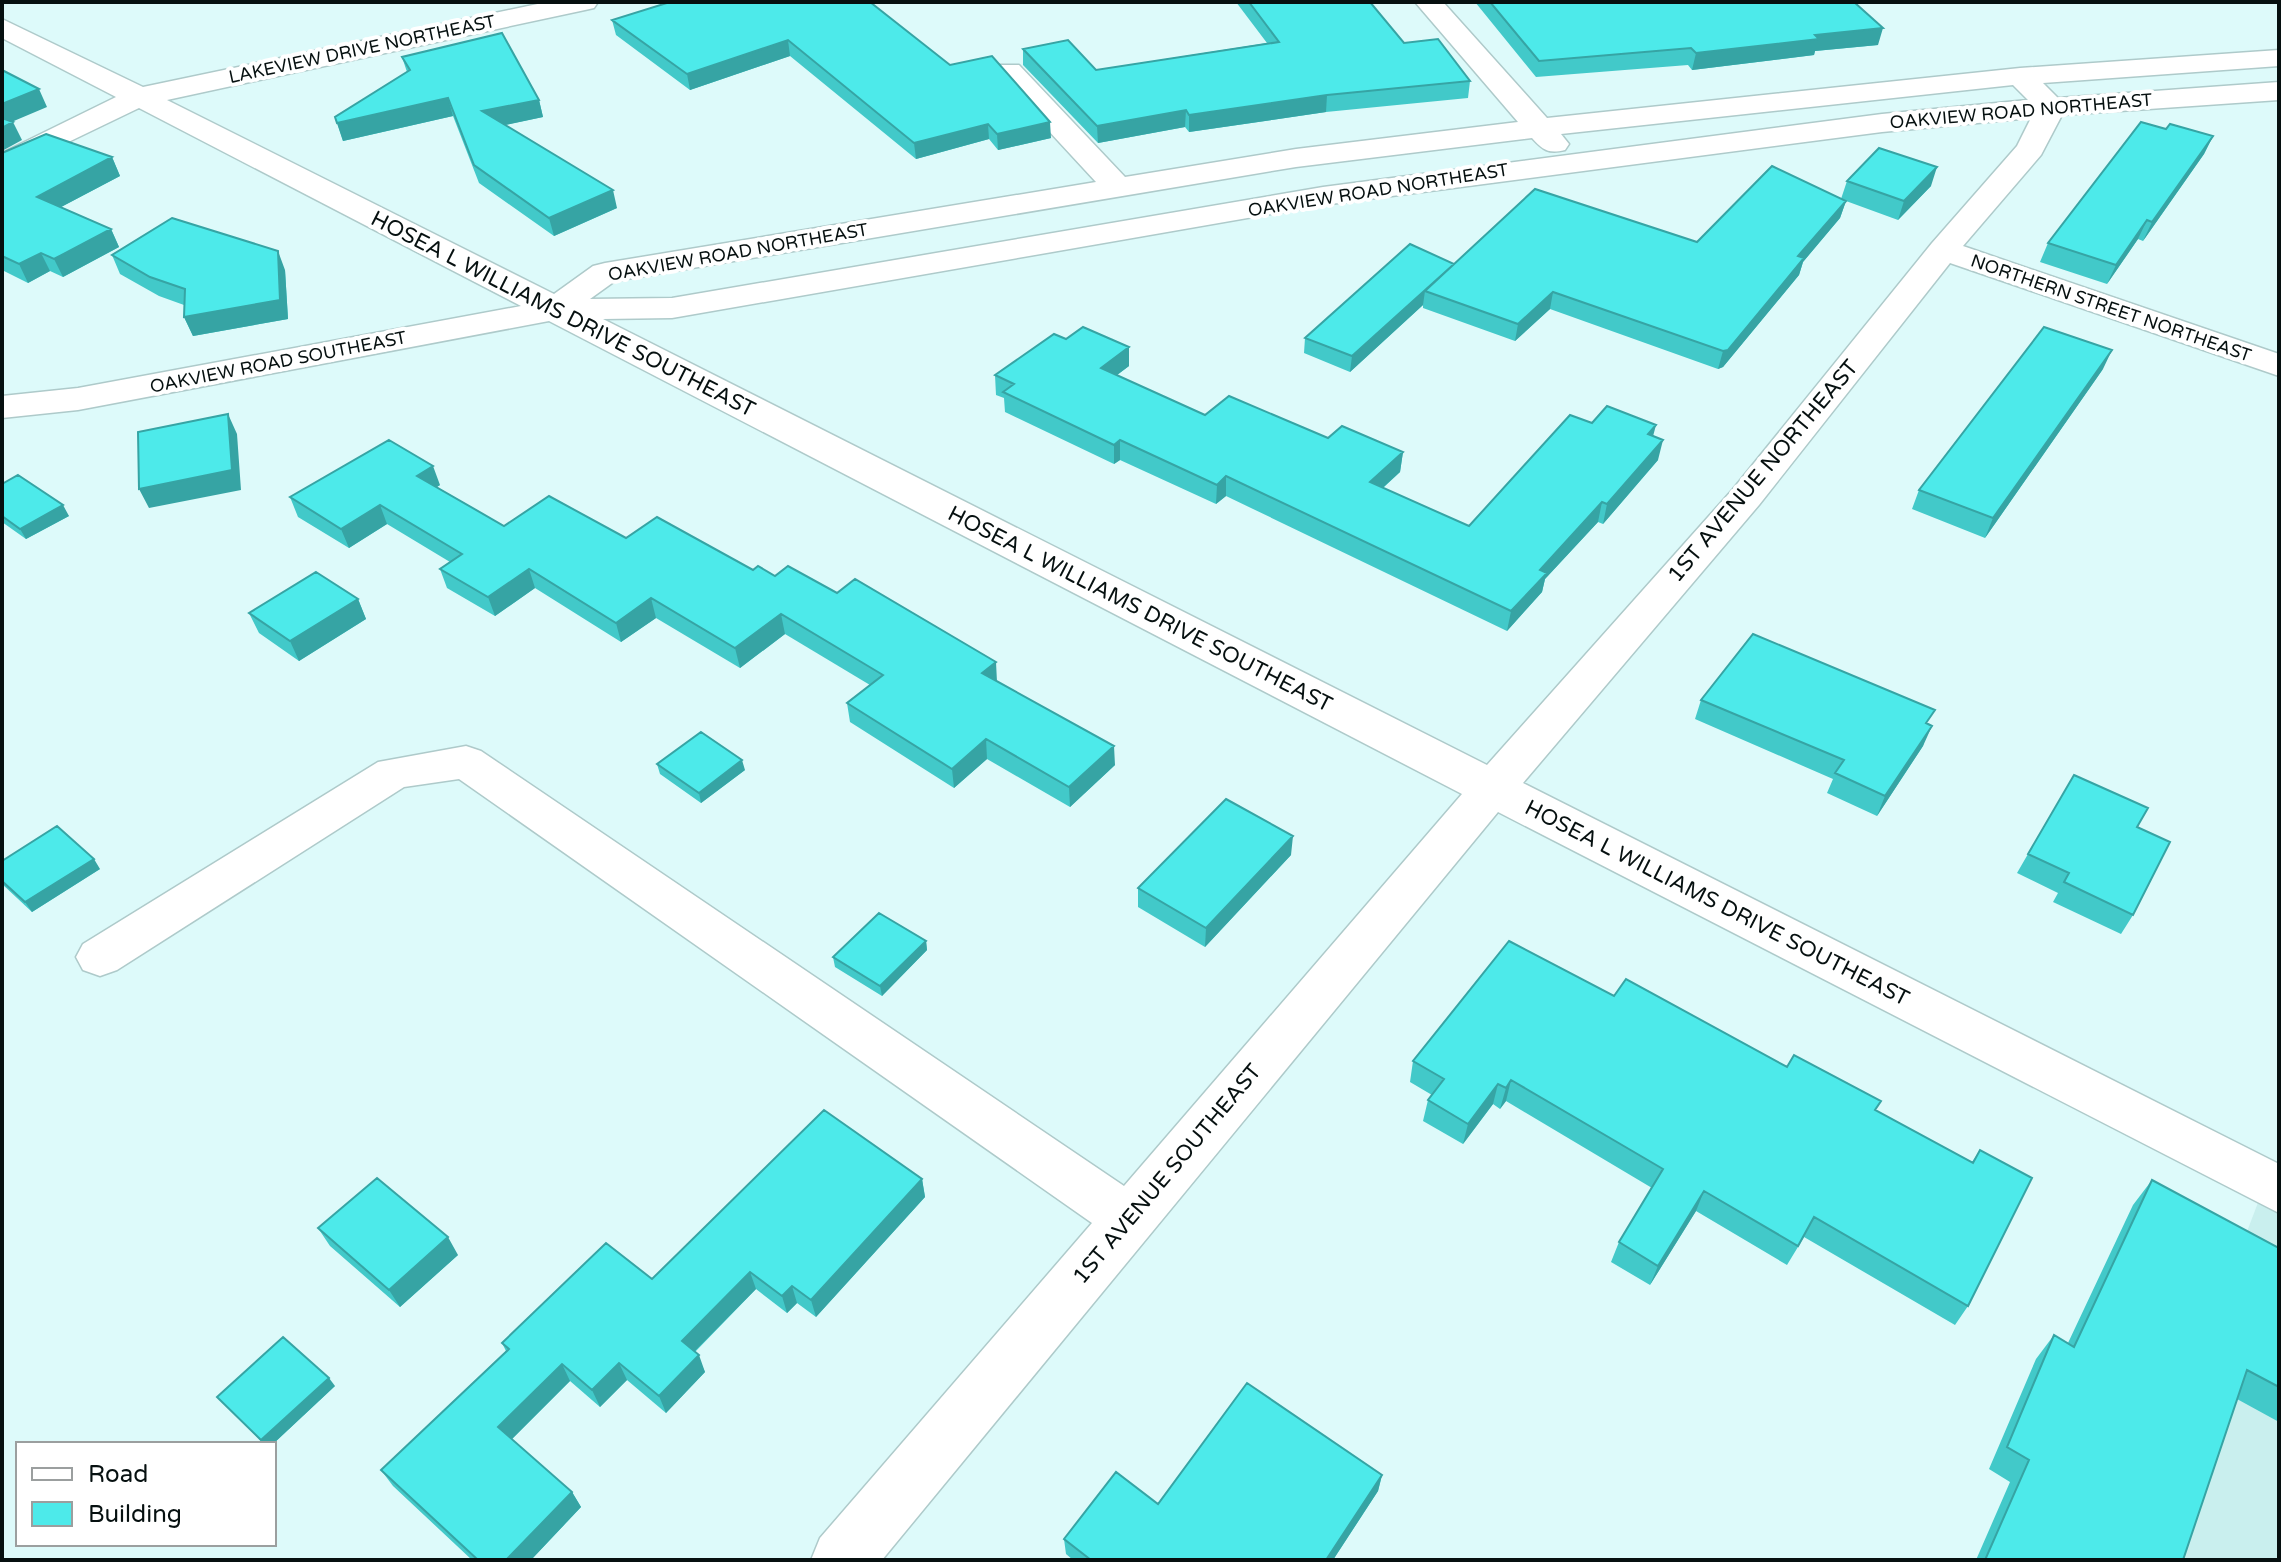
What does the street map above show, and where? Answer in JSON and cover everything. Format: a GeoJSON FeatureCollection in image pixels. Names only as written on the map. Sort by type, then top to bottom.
{"type":"FeatureCollection","features":[{"type":"Feature","properties":{"kind":"street","name":"LAKEVIEW DRIVE NORTHEAST"},"geometry":{"type":"LineString","coordinates":[[2,165],[139,97],[585,2]]}},
{"type":"Feature","properties":{"kind":"street"},"geometry":{"type":"LineString","coordinates":[[1428,2],[1569,162]]}},
{"type":"Feature","properties":{"kind":"street","name":"HOSEA L WILLIAMS DRIVE SOUTHEAST"},"geometry":{"type":"LineString","coordinates":[[2,27],[2279,1190]]}},
{"type":"Feature","properties":{"kind":"street","name":"OAKVIEW ROAD NORTHEAST"},"geometry":{"type":"LineString","coordinates":[[554,310],[605,273],[1296,158],[1540,127],[2020,76],[2279,58]]}},
{"type":"Feature","properties":{"kind":"street"},"geometry":{"type":"LineString","coordinates":[[1009,71],[1118,188]]}},
{"type":"Feature","properties":{"kind":"street"},"geometry":{"type":"LineString","coordinates":[[2020,76],[2051,107]]}},
{"type":"Feature","properties":{"kind":"street","name":"OAKVIEW ROAD NORTHEAST"},"geometry":{"type":"LineString","coordinates":[[554,310],[672,308],[1323,196],[1716,141],[2051,107],[2279,91]]}},
{"type":"Feature","properties":{"kind":"street","name":"1ST AVENUE NORTHEAST"},"geometry":{"type":"LineString","coordinates":[[1492,789],[1746,497],[1943,250],[2030,149],[2051,107]]}},
{"type":"Feature","properties":{"kind":"street","name":"NORTHERN STREET NORTHEAST"},"geometry":{"type":"LineString","coordinates":[[1943,250],[2279,366]]}},
{"type":"Feature","properties":{"kind":"street","name":"OAKVIEW ROAD SOUTHEAST"},"geometry":{"type":"LineString","coordinates":[[2,407],[78,399],[554,310]]}},
{"type":"Feature","properties":{"kind":"street"},"geometry":{"type":"LineString","coordinates":[[100,957],[393,773],[466,762],[1128,1218]]}},
{"type":"Feature","properties":{"kind":"street","name":"1ST AVENUE SOUTHEAST"},"geometry":{"type":"LineString","coordinates":[[842,1560],[1492,789]]}},
{"type":"Feature","properties":{"kind":"shaded area"},"geometry":{"type":"Polygon","coordinates":[[[2267,1179],[2279,1185],[2279,1560],[2122,1560],[2267,1179]]]}},
{"type":"Feature","properties":{"kind":"building"},"geometry":{"type":"Polygon","coordinates":[[[670,2],[870,2],[950,65],[992,56],[1050,122],[997,134],[988,124],[914,143],[788,40],[687,74],[612,20],[670,2]]]}},
{"type":"Feature","properties":{"kind":"building"},"geometry":{"type":"Polygon","coordinates":[[[1249,2],[1370,2],[1404,43],[1438,39],[1470,81],[1327,95],[1189,115],[1186,110],[1097,126],[1023,49],[1068,40],[1096,70],[1279,42],[1249,2]]]}},
{"type":"Feature","properties":{"kind":"building"},"geometry":{"type":"Polygon","coordinates":[[[1490,2],[1854,2],[1883,28],[1815,35],[1819,39],[1696,53],[1691,48],[1539,61],[1490,2]]]}},
{"type":"Feature","properties":{"kind":"building"},"geometry":{"type":"Polygon","coordinates":[[[502,33],[539,100],[482,111],[613,190],[549,218],[474,165],[448,98],[337,123],[335,117],[410,70],[402,57],[502,33]]]}},
{"type":"Feature","properties":{"kind":"building"},"geometry":{"type":"Polygon","coordinates":[[[2,70],[39,89],[2,104],[2,70]]]}},
{"type":"Feature","properties":{"kind":"building"},"geometry":{"type":"Polygon","coordinates":[[[2,118],[13,122],[2,128],[2,118]]]}},
{"type":"Feature","properties":{"kind":"building"},"geometry":{"type":"Polygon","coordinates":[[[2141,122],[2166,129],[2170,124],[2213,136],[2152,222],[2147,220],[2116,265],[2048,243],[2141,122]]]}},
{"type":"Feature","properties":{"kind":"building"},"geometry":{"type":"Polygon","coordinates":[[[46,134],[112,157],[37,197],[111,229],[54,259],[41,253],[19,264],[2,256],[2,153],[46,134]]]}},
{"type":"Feature","properties":{"kind":"building"},"geometry":{"type":"Polygon","coordinates":[[[1879,148],[1937,167],[1904,201],[1847,181],[1879,148]]]}},
{"type":"Feature","properties":{"kind":"building"},"geometry":{"type":"Polygon","coordinates":[[[1772,166],[1846,201],[1798,256],[1804,258],[1728,350],[1723,351],[1553,292],[1518,324],[1425,291],[1535,189],[1697,242],[1772,166]]]}},
{"type":"Feature","properties":{"kind":"building"},"geometry":{"type":"Polygon","coordinates":[[[172,218],[278,251],[280,300],[184,317],[185,289],[150,277],[112,255],[172,218]]]}},
{"type":"Feature","properties":{"kind":"building"},"geometry":{"type":"Polygon","coordinates":[[[1410,244],[1454,264],[1352,356],[1305,338],[1410,244]]]}},
{"type":"Feature","properties":{"kind":"building"},"geometry":{"type":"Polygon","coordinates":[[[1083,327],[1129,347],[1101,368],[1205,415],[1229,396],[1328,438],[1342,426],[1403,452],[1370,482],[1469,526],[1570,415],[1592,423],[1607,406],[1656,425],[1648,434],[1663,440],[1607,504],[1602,502],[1540,570],[1547,573],[1511,611],[1226,476],[1217,485],[1120,440],[1114,445],[1003,392],[1014,384],[995,375],[1054,334],[1066,339],[1083,327]]]}},
{"type":"Feature","properties":{"kind":"building"},"geometry":{"type":"Polygon","coordinates":[[[2044,327],[2112,350],[1993,518],[1919,490],[2044,327]]]}},
{"type":"Feature","properties":{"kind":"building"},"geometry":{"type":"Polygon","coordinates":[[[228,414],[232,470],[139,489],[138,432],[228,414]]]}},
{"type":"Feature","properties":{"kind":"building"},"geometry":{"type":"Polygon","coordinates":[[[389,440],[433,466],[417,476],[504,526],[549,496],[626,538],[657,517],[753,570],[758,566],[775,576],[788,566],[837,593],[855,579],[996,662],[982,673],[1114,746],[1069,787],[986,739],[952,769],[847,703],[883,675],[781,614],[735,648],[651,598],[616,623],[529,569],[488,597],[440,569],[462,554],[380,505],[341,529],[290,497],[389,440]]]}},
{"type":"Feature","properties":{"kind":"building"},"geometry":{"type":"Polygon","coordinates":[[[18,475],[63,505],[20,529],[2,516],[2,484],[18,475]]]}},
{"type":"Feature","properties":{"kind":"building"},"geometry":{"type":"Polygon","coordinates":[[[316,572],[358,599],[290,641],[249,613],[316,572]]]}},
{"type":"Feature","properties":{"kind":"building"},"geometry":{"type":"Polygon","coordinates":[[[1753,634],[1935,710],[1926,723],[1932,726],[1885,796],[1835,773],[1844,760],[1701,700],[1753,634]]]}},
{"type":"Feature","properties":{"kind":"building"},"geometry":{"type":"Polygon","coordinates":[[[701,732],[742,760],[699,793],[657,764],[701,732]]]}},
{"type":"Feature","properties":{"kind":"building"},"geometry":{"type":"Polygon","coordinates":[[[2074,775],[2148,808],[2137,827],[2170,842],[2133,915],[2064,882],[2069,873],[2028,854],[2074,775]]]}},
{"type":"Feature","properties":{"kind":"building"},"geometry":{"type":"Polygon","coordinates":[[[1226,799],[1293,836],[1206,928],[1138,888],[1226,799]]]}},
{"type":"Feature","properties":{"kind":"building"},"geometry":{"type":"Polygon","coordinates":[[[57,826],[94,859],[25,902],[2,881],[2,861],[57,826]]]}},
{"type":"Feature","properties":{"kind":"building"},"geometry":{"type":"Polygon","coordinates":[[[879,913],[926,941],[880,986],[833,957],[879,913]]]}},
{"type":"Feature","properties":{"kind":"building"},"geometry":{"type":"Polygon","coordinates":[[[1509,941],[1614,996],[1626,979],[1787,1067],[1794,1055],[1881,1101],[1875,1110],[1973,1163],[1980,1150],[2032,1178],[1968,1306],[1814,1217],[1798,1246],[1704,1191],[1658,1266],[1619,1242],[1663,1169],[1511,1080],[1506,1088],[1498,1084],[1468,1124],[1428,1100],[1444,1079],[1413,1061],[1509,941]]]}},
{"type":"Feature","properties":{"kind":"building"},"geometry":{"type":"Polygon","coordinates":[[[824,1110],[922,1179],[811,1300],[792,1286],[782,1296],[750,1272],[682,1341],[699,1355],[659,1396],[619,1363],[592,1390],[562,1364],[498,1427],[572,1492],[506,1560],[478,1560],[381,1470],[509,1349],[502,1343],[606,1243],[652,1279],[824,1110]]]}},
{"type":"Feature","properties":{"kind":"building"},"geometry":{"type":"Polygon","coordinates":[[[377,1178],[448,1237],[389,1290],[318,1228],[377,1178]]]}},
{"type":"Feature","properties":{"kind":"building"},"geometry":{"type":"Polygon","coordinates":[[[2152,1180],[2279,1248],[2279,1387],[2247,1370],[2183,1560],[1985,1560],[2029,1460],[2007,1447],[2054,1335],[2074,1347],[2152,1180]]]}},
{"type":"Feature","properties":{"kind":"building"},"geometry":{"type":"Polygon","coordinates":[[[283,1337],[329,1378],[261,1440],[217,1397],[283,1337]]]}},
{"type":"Feature","properties":{"kind":"building"},"geometry":{"type":"Polygon","coordinates":[[[1247,1383],[1382,1475],[1326,1560],[1091,1560],[1064,1539],[1116,1472],[1158,1504],[1247,1383]]]}}]}
